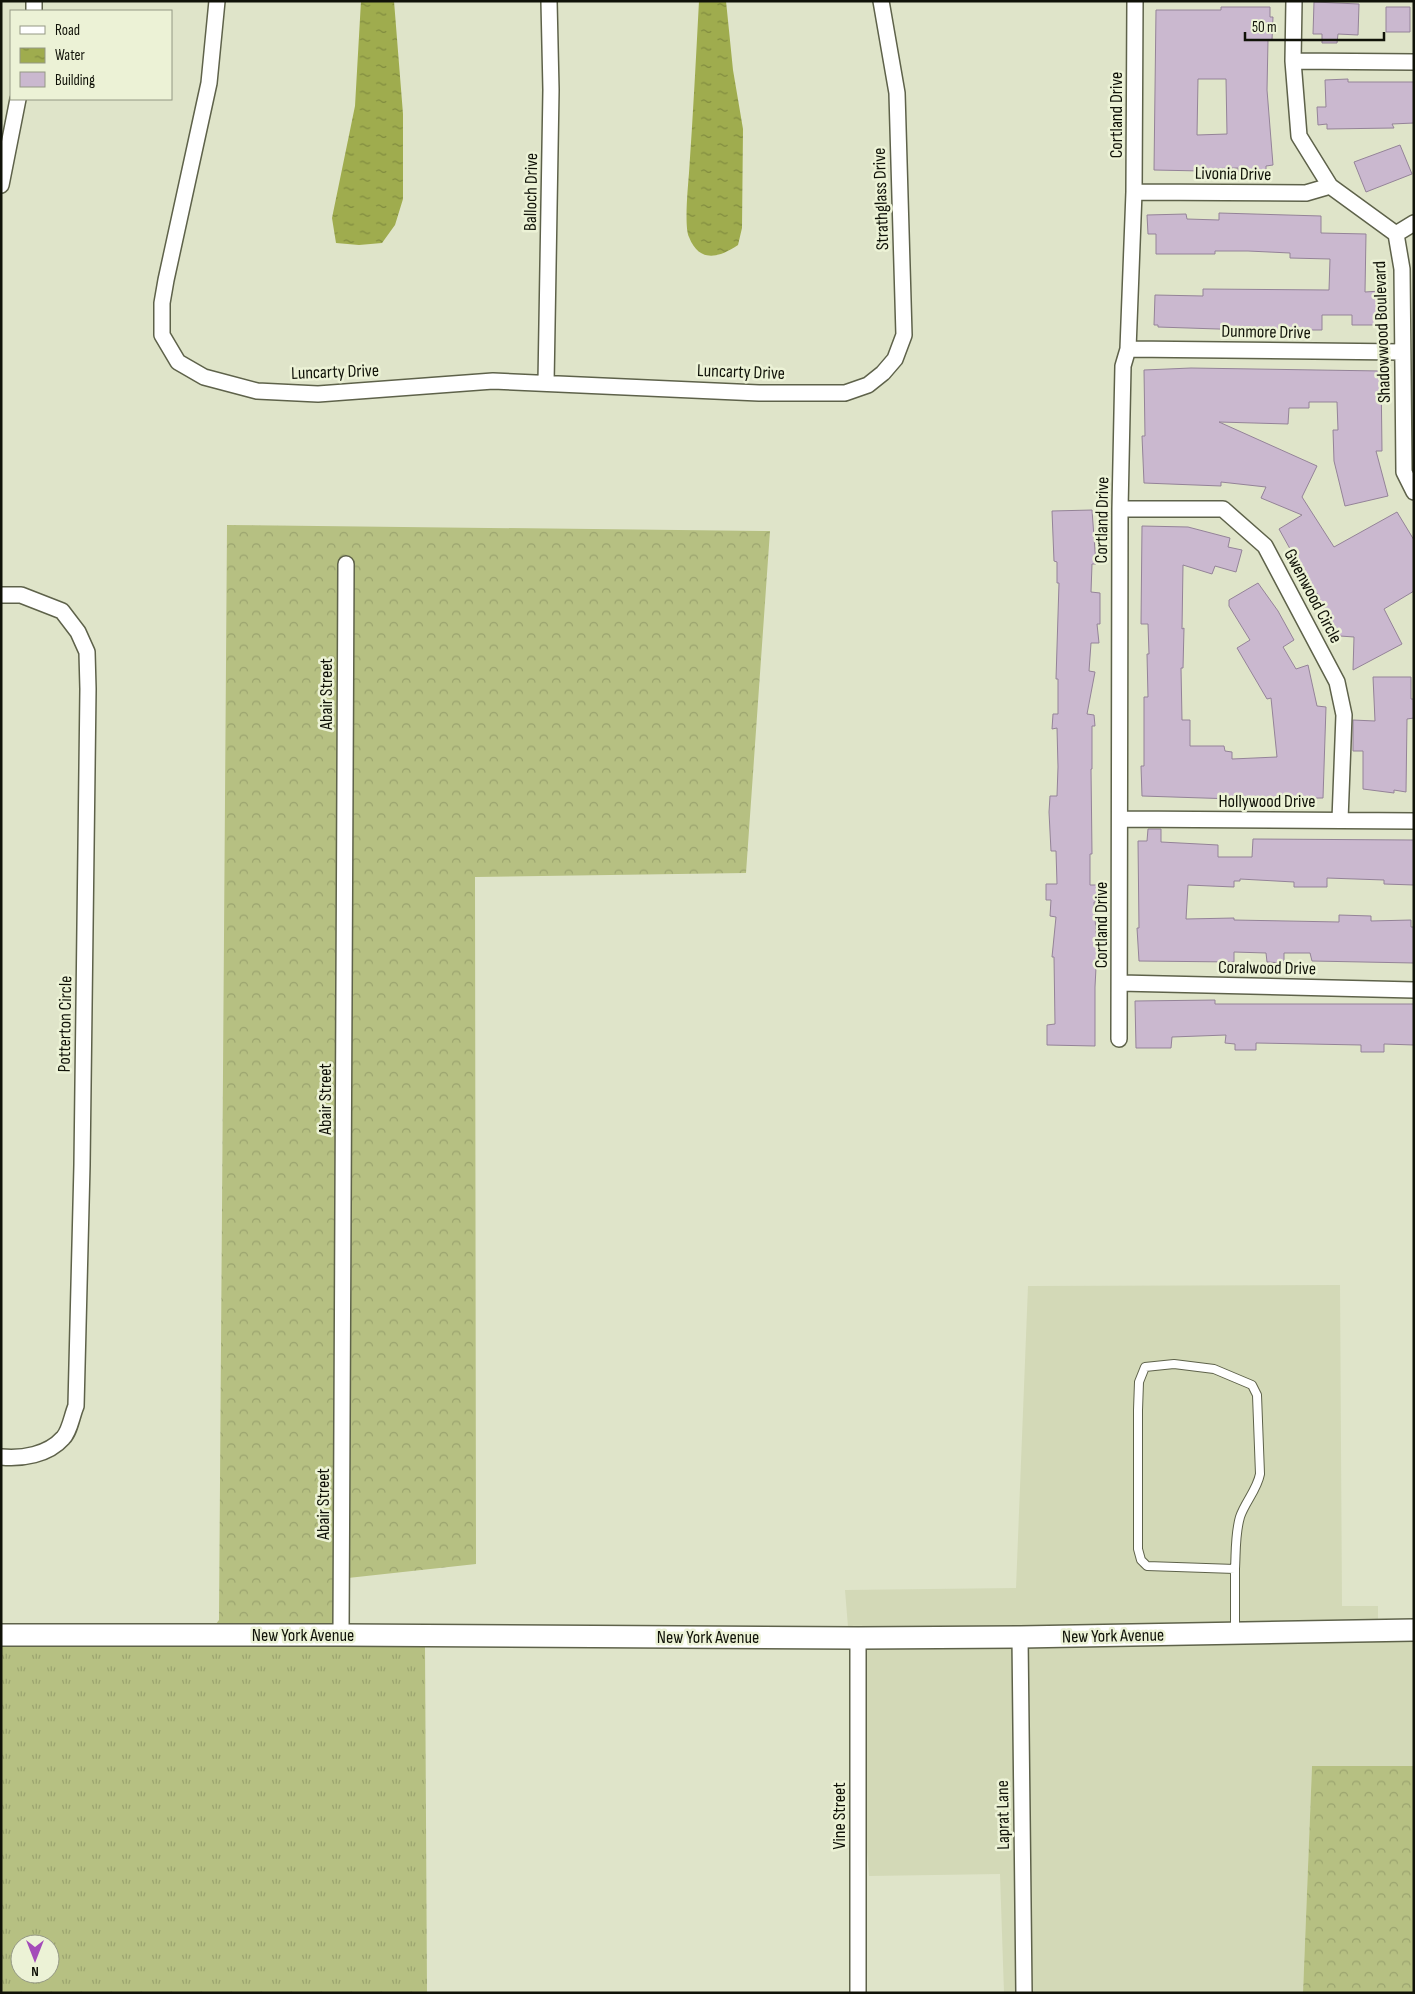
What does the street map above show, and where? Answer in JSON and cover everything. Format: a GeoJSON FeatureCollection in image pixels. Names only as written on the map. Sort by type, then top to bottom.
{"type":"FeatureCollection","features":[{"type":"Feature","properties":{"kind":"street","name":"Luncarty Drive"},"geometry":{"type":"LineString","coordinates":[[217,1],[209,83],[162,303],[162,336],[178,362],[204,377],[257,391],[318,394],[493,381],[759,393],[845,393],[868,384]]}},
{"type":"Feature","properties":{"kind":"street","name":"Balloch Drive"},"geometry":{"type":"LineString","coordinates":[[546,383],[551,90],[549,1]]}},
{"type":"Feature","properties":{"kind":"street","name":"Strathglass Drive"},"geometry":{"type":"LineString","coordinates":[[868,384],[883,373],[895,359],[904,335],[897,93],[881,1]]}},
{"type":"Feature","properties":{"kind":"street","name":"Cortland Drive"},"geometry":{"type":"LineString","coordinates":[[1119,1039],[1120,509],[1124,366],[1128,349],[1134,192],[1135,1]]}},
{"type":"Feature","properties":{"kind":"street"},"geometry":{"type":"LineString","coordinates":[[1294,1],[1293,61],[1299,136],[1330,186],[1396,234],[1414,224]]}},
{"type":"Feature","properties":{"kind":"street"},"geometry":{"type":"LineString","coordinates":[[1293,61],[1414,62]]}},
{"type":"Feature","properties":{"kind":"street"},"geometry":{"type":"LineString","coordinates":[[1,185],[18,100]]}},
{"type":"Feature","properties":{"kind":"street","name":"Livonia Drive"},"geometry":{"type":"LineString","coordinates":[[1134,192],[1306,193],[1330,186]]}},
{"type":"Feature","properties":{"kind":"street","name":"Shadowwood Boulevard"},"geometry":{"type":"LineString","coordinates":[[1396,234],[1402,269],[1404,472],[1414,492]]}},
{"type":"Feature","properties":{"kind":"street","name":"Dunmore Drive"},"geometry":{"type":"LineString","coordinates":[[1128,349],[1402,352]]}},
{"type":"Feature","properties":{"kind":"street","name":"Gwenwood Circle"},"geometry":{"type":"LineString","coordinates":[[1120,509],[1223,509],[1265,546],[1337,682],[1344,715],[1340,820]]}},
{"type":"Feature","properties":{"kind":"street","name":"Abair Street"},"geometry":{"type":"LineString","coordinates":[[341,1634],[346,564]]}},
{"type":"Feature","properties":{"kind":"street","name":"Potterton Circle"},"geometry":{"type":"LineString","coordinates":[[1,595],[21,595],[62,611],[78,632],[87,652],[88,689],[82,1166],[76,1406],[64,1438],[42,1453],[14,1458],[1,1458]]}},
{"type":"Feature","properties":{"kind":"street","name":"Hollywood Drive"},"geometry":{"type":"LineString","coordinates":[[1120,819],[1414,821]]}},
{"type":"Feature","properties":{"kind":"street","name":"Coralwood Drive"},"geometry":{"type":"LineString","coordinates":[[1120,983],[1414,990]]}},
{"type":"Feature","properties":{"kind":"street","name":"New York Avenue"},"geometry":{"type":"LineString","coordinates":[[1,1635],[341,1634],[858,1638],[1414,1630]]}},
{"type":"Feature","properties":{"kind":"street","name":"Laprat Lane"},"geometry":{"type":"LineString","coordinates":[[1020,1637],[1024,1993]]}},
{"type":"Feature","properties":{"kind":"street","name":"Vine Street"},"geometry":{"type":"LineString","coordinates":[[858,1638],[858,1993]]}},
{"type":"Feature","properties":{"kind":"lane"},"geometry":{"type":"LineString","coordinates":[[1235,1569],[1148,1566],[1141,1560],[1138,1550],[1138,1410],[1139,1382],[1145,1367],[1174,1364],[1214,1369],[1252,1385],[1257,1395],[1260,1474],[1258,1484],[1240,1517],[1235,1569],[1235,1634]]}},
{"type":"Feature","properties":{"kind":"shaded area"},"geometry":{"type":"Polygon","coordinates":[[[1340,1285],[1342,1606],[1378,1606],[1378,1620],[1020,1627],[848,1627],[845,1590],[1016,1588],[1028,1286],[1340,1285]]]}},
{"type":"Feature","properties":{"kind":"shaded area"},"geometry":{"type":"Polygon","coordinates":[[[1414,1641],[1414,1766],[1312,1766],[1303,1993],[1004,1993],[1000,1874],[869,1876],[850,1649],[1414,1641]]]}},
{"type":"Feature","properties":{"kind":"green space"},"geometry":{"type":"Polygon","coordinates":[[[227,525],[770,531],[746,873],[475,877],[476,1564],[348,1578],[350,1624],[216,1624],[219,1620],[227,525]]]}},
{"type":"Feature","properties":{"kind":"green space"},"geometry":{"type":"Polygon","coordinates":[[[1,1646],[425,1646],[427,1993],[1,1993],[1,1646]]]}},
{"type":"Feature","properties":{"kind":"green space"},"geometry":{"type":"Polygon","coordinates":[[[1312,1766],[1414,1766],[1414,1993],[1303,1993],[1312,1766]]]}},
{"type":"Feature","properties":{"kind":"water"},"geometry":{"type":"Polygon","coordinates":[[[361,1],[394,1],[403,114],[403,199],[395,225],[382,243],[359,245],[336,243],[332,218],[355,106],[361,1]]]}},
{"type":"Feature","properties":{"kind":"water"},"geometry":{"type":"Polygon","coordinates":[[[699,1],[726,1],[733,70],[743,129],[742,228],[738,245],[724,253],[710,256],[698,251],[693,245],[689,237],[687,225],[687,196],[699,1]]]}},
{"type":"Feature","properties":{"kind":"building"},"geometry":{"type":"Polygon","coordinates":[[[1314,2],[1359,4],[1358,35],[1338,34],[1337,43],[1322,43],[1322,34],[1313,34],[1314,2]]]}},
{"type":"Feature","properties":{"kind":"building"},"geometry":{"type":"Polygon","coordinates":[[[1221,7],[1270,7],[1270,17],[1273,17],[1272,40],[1268,40],[1267,90],[1273,165],[1266,166],[1266,174],[1238,176],[1238,168],[1202,169],[1202,171],[1154,170],[1156,10],[1221,10],[1221,7]],[[1198,79],[1197,135],[1227,134],[1226,79],[1198,79]]]}},
{"type":"Feature","properties":{"kind":"building"},"geometry":{"type":"Polygon","coordinates":[[[1386,7],[1410,7],[1410,32],[1386,32],[1386,7]]]}},
{"type":"Feature","properties":{"kind":"building"},"geometry":{"type":"Polygon","coordinates":[[[1348,79],[1348,82],[1414,82],[1414,123],[1392,124],[1394,128],[1327,129],[1327,124],[1318,125],[1317,107],[1326,107],[1325,80],[1348,79]]]}},
{"type":"Feature","properties":{"kind":"building"},"geometry":{"type":"Polygon","coordinates":[[[1400,145],[1412,174],[1366,192],[1354,162],[1400,145]]]}},
{"type":"Feature","properties":{"kind":"building"},"geometry":{"type":"Polygon","coordinates":[[[1219,213],[1321,216],[1321,233],[1366,234],[1365,292],[1381,291],[1381,325],[1352,325],[1352,315],[1322,315],[1322,330],[1248,330],[1158,327],[1158,325],[1154,325],[1155,295],[1203,296],[1203,289],[1329,290],[1330,259],[1290,258],[1290,253],[1248,251],[1215,251],[1215,254],[1156,254],[1156,234],[1148,234],[1147,215],[1186,214],[1187,219],[1219,220],[1219,213]]]}},
{"type":"Feature","properties":{"kind":"building"},"geometry":{"type":"Polygon","coordinates":[[[1191,368],[1381,371],[1382,451],[1376,451],[1388,496],[1345,506],[1334,461],[1333,430],[1338,430],[1337,402],[1309,402],[1309,408],[1289,408],[1288,424],[1219,422],[1317,466],[1302,497],[1334,547],[1397,512],[1414,540],[1414,591],[1384,609],[1402,644],[1353,670],[1354,637],[1340,636],[1337,631],[1334,633],[1317,593],[1315,595],[1296,555],[1294,556],[1279,529],[1302,515],[1261,498],[1266,487],[1221,482],[1221,486],[1144,483],[1142,436],[1145,436],[1144,370],[1191,368]]]}},
{"type":"Feature","properties":{"kind":"building"},"geometry":{"type":"Polygon","coordinates":[[[1092,510],[1096,564],[1092,564],[1091,592],[1100,593],[1100,624],[1097,624],[1099,643],[1091,643],[1089,671],[1095,672],[1087,714],[1094,715],[1095,726],[1092,726],[1092,854],[1090,854],[1090,885],[1105,885],[1106,902],[1094,902],[1097,948],[1095,1046],[1047,1045],[1047,1025],[1055,1024],[1054,957],[1052,957],[1056,917],[1050,916],[1051,900],[1046,900],[1046,884],[1057,884],[1056,851],[1051,851],[1049,812],[1050,796],[1057,796],[1058,767],[1057,728],[1052,729],[1053,714],[1058,714],[1058,679],[1056,679],[1059,583],[1057,583],[1057,562],[1054,561],[1052,511],[1092,510]]]}},
{"type":"Feature","properties":{"kind":"building"},"geometry":{"type":"Polygon","coordinates":[[[1142,526],[1188,527],[1230,538],[1228,547],[1242,550],[1236,572],[1215,566],[1212,574],[1183,565],[1182,720],[1190,720],[1190,746],[1224,746],[1225,751],[1232,752],[1232,759],[1277,757],[1271,698],[1267,699],[1237,648],[1250,640],[1229,606],[1229,600],[1258,583],[1278,611],[1294,640],[1283,647],[1296,669],[1308,665],[1317,706],[1326,707],[1323,798],[1234,799],[1142,796],[1141,766],[1144,766],[1144,697],[1148,697],[1147,654],[1149,654],[1148,624],[1141,624],[1142,526]]]}},
{"type":"Feature","properties":{"kind":"building"},"geometry":{"type":"Polygon","coordinates":[[[1373,677],[1411,677],[1411,699],[1414,699],[1414,718],[1407,719],[1406,792],[1394,790],[1394,793],[1363,789],[1363,751],[1353,751],[1353,720],[1375,721],[1373,677]]]}},
{"type":"Feature","properties":{"kind":"building"},"geometry":{"type":"Polygon","coordinates":[[[1148,829],[1161,829],[1161,842],[1218,845],[1218,857],[1252,857],[1253,839],[1414,840],[1414,885],[1384,884],[1384,880],[1327,878],[1327,887],[1294,887],[1294,882],[1240,879],[1240,881],[1234,881],[1234,887],[1188,885],[1186,919],[1234,918],[1234,920],[1339,922],[1339,915],[1371,916],[1371,921],[1411,920],[1411,927],[1414,927],[1414,963],[1312,961],[1310,953],[1284,953],[1284,963],[1267,962],[1266,953],[1234,952],[1234,962],[1139,961],[1137,928],[1139,928],[1138,841],[1147,841],[1148,829]]]}},
{"type":"Feature","properties":{"kind":"building"},"geometry":{"type":"Polygon","coordinates":[[[1215,1000],[1215,1004],[1414,1004],[1414,1045],[1384,1044],[1384,1052],[1361,1052],[1361,1045],[1256,1043],[1256,1050],[1235,1050],[1235,1044],[1225,1043],[1226,1035],[1172,1037],[1171,1048],[1136,1048],[1135,1001],[1215,1000]]]}}]}
